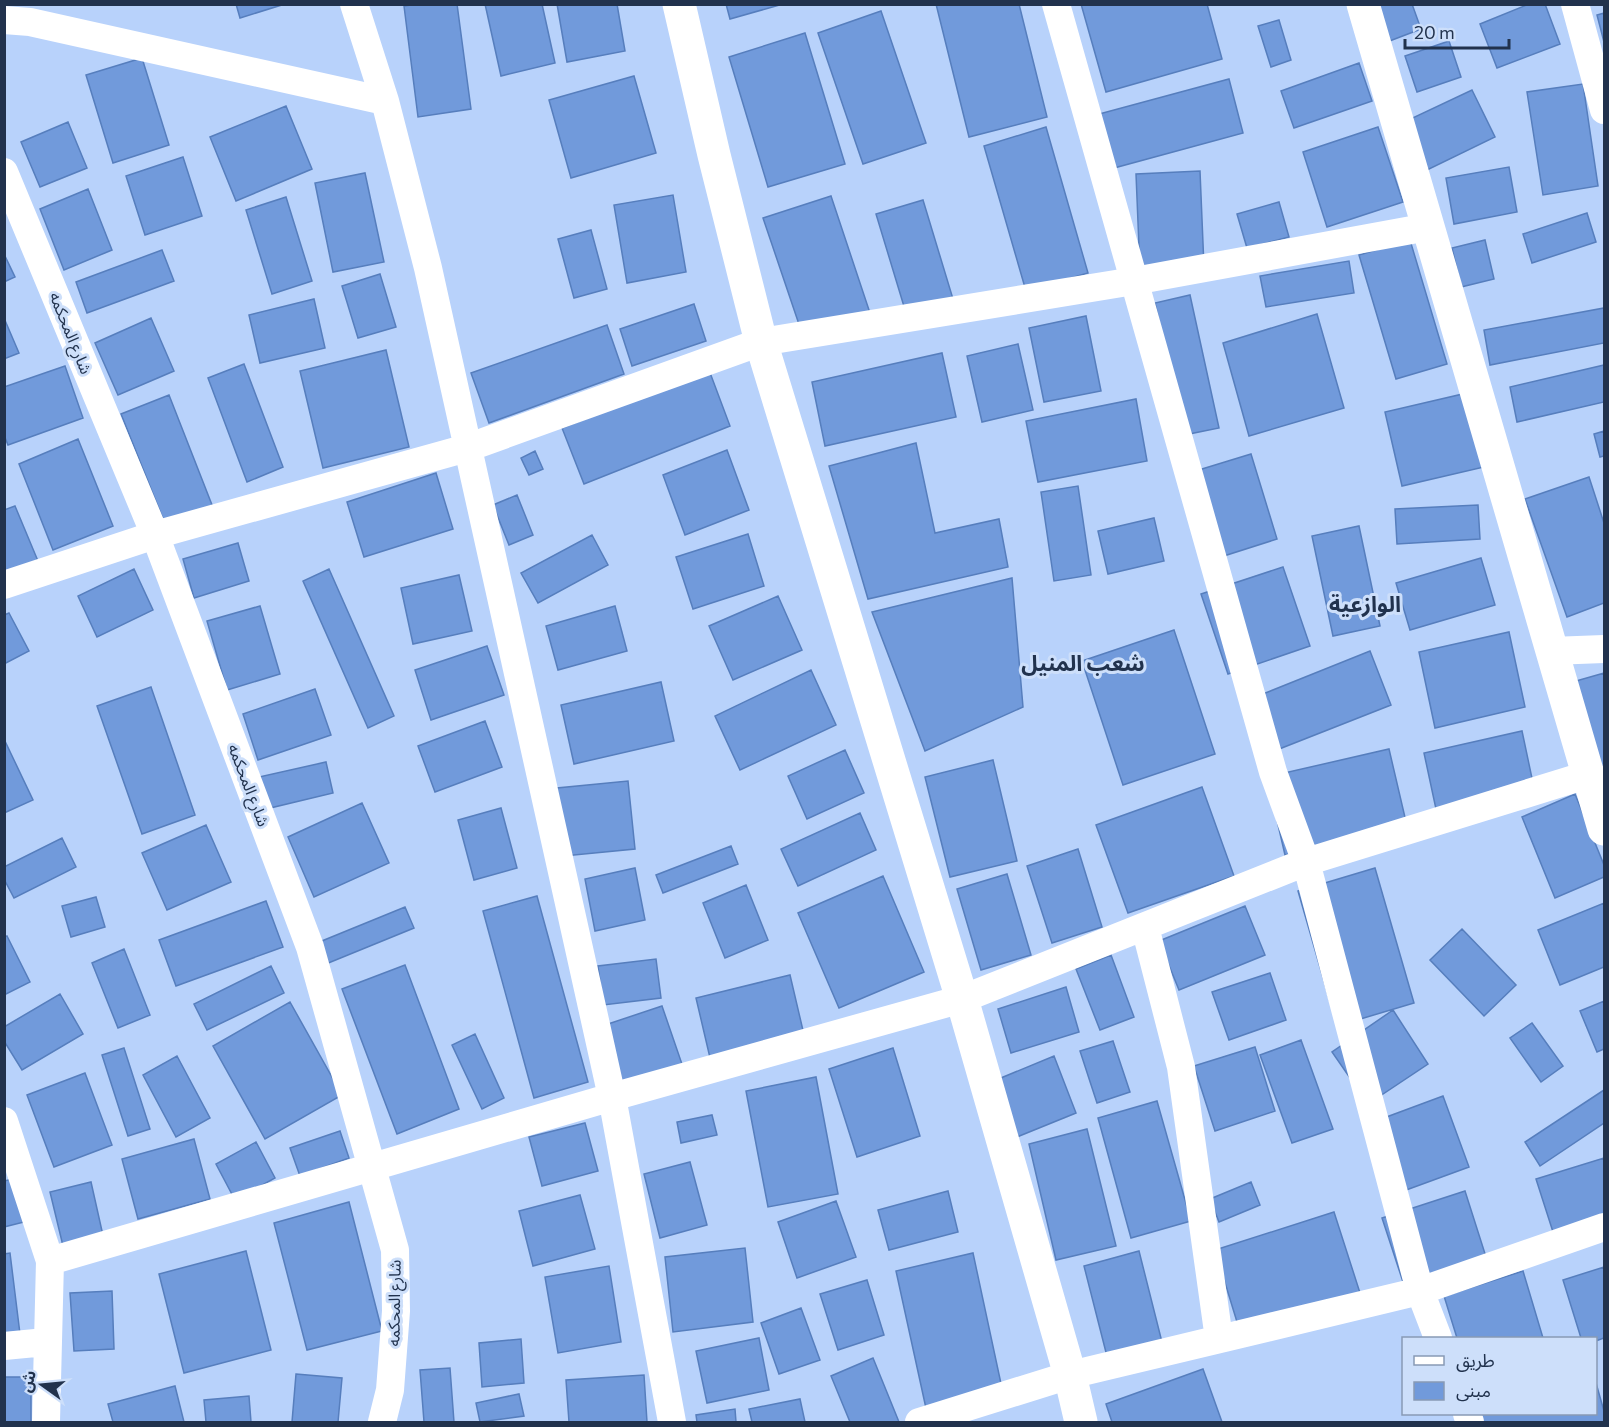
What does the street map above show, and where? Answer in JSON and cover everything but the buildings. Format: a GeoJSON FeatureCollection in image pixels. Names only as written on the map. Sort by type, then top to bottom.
{"type":"FeatureCollection","features":[{"type":"Feature","properties":{"kind":"main road"},"geometry":{"type":"LineString","coordinates":[[680,4],[714,155],[761,342],[962,999],[1071,1375],[1081,1422]]}},
{"type":"Feature","properties":{"kind":"main road"},"geometry":{"type":"LineString","coordinates":[[1363,4],[1587,775],[1605,829]]}},
{"type":"Feature","properties":{"kind":"street"},"geometry":{"type":"LineString","coordinates":[[354,4],[385,101],[428,268],[612,1097],[672,1422]]}},
{"type":"Feature","properties":{"kind":"street"},"geometry":{"type":"LineString","coordinates":[[1056,4],[1273,772],[1306,862],[1420,1291],[1438,1337]]}},
{"type":"Feature","properties":{"kind":"street"},"geometry":{"type":"LineString","coordinates":[[1575,4],[1605,110]]}},
{"type":"Feature","properties":{"kind":"street"},"geometry":{"type":"LineString","coordinates":[[4,20],[30,22],[385,101]]}},
{"type":"Feature","properties":{"kind":"street","name":"شارع المحكمه"},"geometry":{"type":"LineString","coordinates":[[4,172],[154,535],[310,947],[395,1251],[390,1390],[382,1422]]}},
{"type":"Feature","properties":{"kind":"street"},"geometry":{"type":"LineString","coordinates":[[4,585],[154,535],[467,448],[761,342],[1134,281],[1428,226]]}},
{"type":"Feature","properties":{"kind":"street"},"geometry":{"type":"LineString","coordinates":[[1551,651],[1605,650]]}},
{"type":"Feature","properties":{"kind":"street"},"geometry":{"type":"LineString","coordinates":[[50,1261],[612,1097],[962,999],[1306,862],[1587,775]]}},
{"type":"Feature","properties":{"kind":"street"},"geometry":{"type":"LineString","coordinates":[[1145,927],[1180,1067],[1219,1339]]}},
{"type":"Feature","properties":{"kind":"street"},"geometry":{"type":"LineString","coordinates":[[4,1121],[50,1261],[46,1342],[46,1422]]}},
{"type":"Feature","properties":{"kind":"street"},"geometry":{"type":"LineString","coordinates":[[920,1422],[1071,1375],[1420,1291],[1605,1227]]}},
{"type":"Feature","properties":{"kind":"street"},"geometry":{"type":"LineString","coordinates":[[4,1346],[46,1342]]}},
{"type":"Feature","properties":{"kind":"district","name":"الوازعية"},"geometry":{"type":"Point","coordinates":[1365,604]}},
{"type":"Feature","properties":{"kind":"district","name":"شعب المنيل"},"geometry":{"type":"Point","coordinates":[1083,663]}}]}
